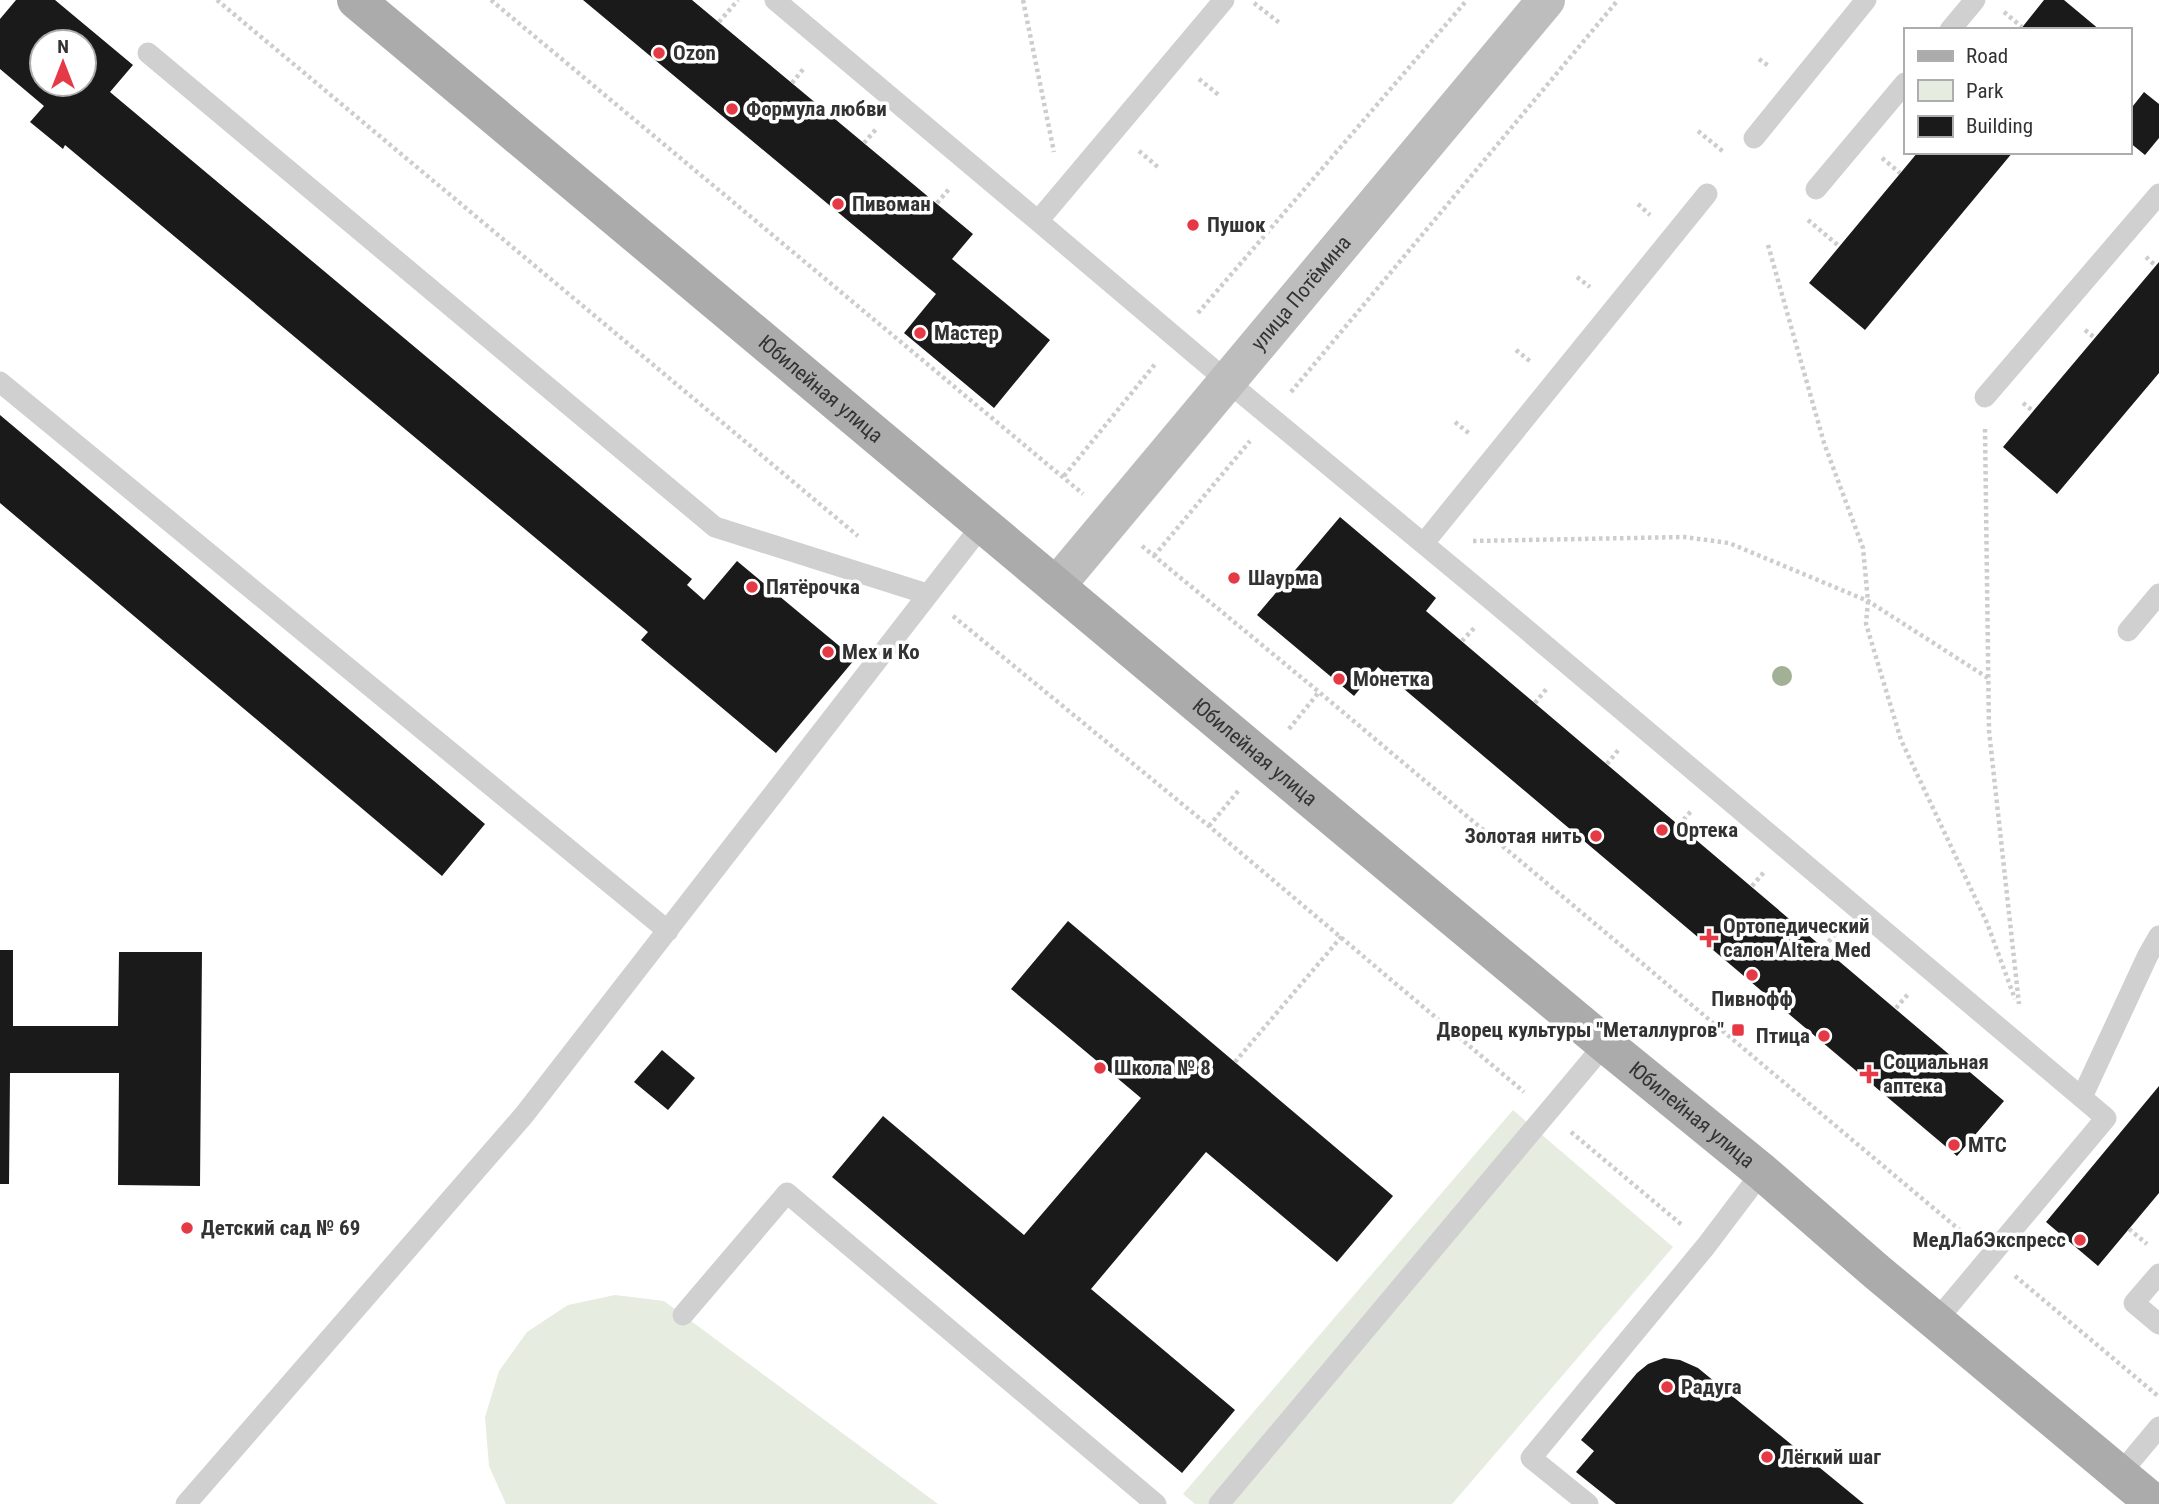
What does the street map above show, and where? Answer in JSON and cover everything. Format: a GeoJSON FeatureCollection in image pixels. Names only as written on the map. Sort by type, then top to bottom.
{"type":"FeatureCollection","features":[{"type":"Feature","properties":{"kind":"main road","name":"Юбилейная улица"},"geometry":{"type":"LineString","coordinates":[[356,0],[1605,1044],[1762,1172],[2155,1504]]}},
{"type":"Feature","properties":{"kind":"street","name":"улица Потёмина"},"geometry":{"type":"LineString","coordinates":[[1056,586],[1546,0]]}},
{"type":"Feature","properties":{"kind":"lane"},"geometry":{"type":"LineString","coordinates":[[775,0],[1270,417],[1424,542],[2106,1118],[1936,1321]]}},
{"type":"Feature","properties":{"kind":"lane"},"geometry":{"type":"LineString","coordinates":[[1038,221],[1224,0]]}},
{"type":"Feature","properties":{"kind":"lane"},"geometry":{"type":"LineString","coordinates":[[1754,138],[1866,0]]}},
{"type":"Feature","properties":{"kind":"lane"},"geometry":{"type":"LineString","coordinates":[[1952,28],[1975,0]]}},
{"type":"Feature","properties":{"kind":"lane"},"geometry":{"type":"LineString","coordinates":[[148,53],[715,527],[927,594]]}},
{"type":"Feature","properties":{"kind":"lane"},"geometry":{"type":"LineString","coordinates":[[1816,189],[1904,84]]}},
{"type":"Feature","properties":{"kind":"lane"},"geometry":{"type":"LineString","coordinates":[[1424,542],[1707,194]]}},
{"type":"Feature","properties":{"kind":"lane"},"geometry":{"type":"LineString","coordinates":[[1985,397],[2159,194]]}},
{"type":"Feature","properties":{"kind":"lane"},"geometry":{"type":"LineString","coordinates":[[0,382],[668,931]]}},
{"type":"Feature","properties":{"kind":"lane"},"geometry":{"type":"LineString","coordinates":[[186,1504],[524,1115],[983,524]]}},
{"type":"Feature","properties":{"kind":"lane"},"geometry":{"type":"LineString","coordinates":[[2128,631],[2159,594]]}},
{"type":"Feature","properties":{"kind":"lane"},"geometry":{"type":"LineString","coordinates":[[2082,1097],[2159,936]]}},
{"type":"Feature","properties":{"kind":"lane"},"geometry":{"type":"LineString","coordinates":[[1219,1504],[1605,1044]]}},
{"type":"Feature","properties":{"kind":"lane"},"geometry":{"type":"LineString","coordinates":[[1588,1504],[1531,1458],[1706,1246],[1762,1172]]}},
{"type":"Feature","properties":{"kind":"lane"},"geometry":{"type":"LineString","coordinates":[[683,1315],[787,1193],[1156,1504]]}},
{"type":"Feature","properties":{"kind":"lane"},"geometry":{"type":"LineString","coordinates":[[2159,1274],[2134,1303],[2159,1324]]}},
{"type":"Feature","properties":{"kind":"lane"},"geometry":{"type":"LineString","coordinates":[[2119,1475],[2159,1427]]}},
{"type":"Feature","properties":{"kind":"path"},"geometry":{"type":"LineString","coordinates":[[217,0],[863,541]]}},
{"type":"Feature","properties":{"kind":"path"},"geometry":{"type":"LineString","coordinates":[[491,0],[1064,476],[1111,520],[2159,1396]]}},
{"type":"Feature","properties":{"kind":"path"},"geometry":{"type":"LineString","coordinates":[[719,22],[738,0]]}},
{"type":"Feature","properties":{"kind":"path"},"geometry":{"type":"LineString","coordinates":[[1023,0],[1062,194]]}},
{"type":"Feature","properties":{"kind":"path"},"geometry":{"type":"LineString","coordinates":[[1251,0],[1281,24]]}},
{"type":"Feature","properties":{"kind":"path"},"geometry":{"type":"LineString","coordinates":[[1064,476],[1176,338],[1467,0]]}},
{"type":"Feature","properties":{"kind":"path"},"geometry":{"type":"LineString","coordinates":[[1154,556],[1618,0]]}},
{"type":"Feature","properties":{"kind":"path"},"geometry":{"type":"LineString","coordinates":[[1699,131],[1735,161]]}},
{"type":"Feature","properties":{"kind":"path"},"geometry":{"type":"LineString","coordinates":[[1808,220],[1840,247]]}},
{"type":"Feature","properties":{"kind":"path"},"geometry":{"type":"LineString","coordinates":[[1768,245],[1824,443],[1863,548],[1868,601],[1866,624],[1901,740],[1987,923],[2020,1012],[1989,731],[1985,397]]}},
{"type":"Feature","properties":{"kind":"path"},"geometry":{"type":"LineString","coordinates":[[1424,542],[1684,537],[1730,542],[1868,601],[1988,678]]}},
{"type":"Feature","properties":{"kind":"path"},"geometry":{"type":"LineString","coordinates":[[927,594],[1342,936],[1706,1246]]}},
{"type":"Feature","properties":{"kind":"path"},"geometry":{"type":"LineString","coordinates":[[1235,1062],[1342,936]]}},
{"type":"Feature","properties":{"kind":"path"},"geometry":{"type":"LineString","coordinates":[[2129,1229],[2149,1246]]}},
{"type":"Feature","properties":{"kind":"green space"},"geometry":{"type":"Polygon","coordinates":[[[1513,1110],[1673,1247],[1452,1504],[1195,1504],[1183,1494],[1513,1110]]]}},
{"type":"Feature","properties":{"kind":"green space"},"geometry":{"type":"Polygon","coordinates":[[[615,1295],[664,1301],[938,1504],[506,1504],[489,1466],[485,1417],[499,1371],[527,1332],[568,1305],[615,1295]]]}},
{"type":"Feature","properties":{"kind":"building"},"geometry":{"type":"Polygon","coordinates":[[[16,0],[55,0],[89,28],[28,28],[28,93],[0,69],[0,19],[16,0]]]}},
{"type":"Feature","properties":{"kind":"building"},"geometry":{"type":"Polygon","coordinates":[[[583,0],[692,0],[973,234],[952,259],[1050,340],[994,408],[904,333],[936,294],[583,0]]]}},
{"type":"Feature","properties":{"kind":"building"},"geometry":{"type":"Polygon","coordinates":[[[2044,0],[2064,0],[2098,28],[2022,28],[2044,0]]]}},
{"type":"Feature","properties":{"kind":"building"},"geometry":{"type":"Polygon","coordinates":[[[98,36],[133,65],[110,92],[692,579],[687,585],[704,600],[737,561],[855,659],[776,753],[641,640],[648,632],[65,145],[63,149],[30,122],[44,106],[34,98],[98,98],[98,36]]]}},
{"type":"Feature","properties":{"kind":"building"},"geometry":{"type":"Polygon","coordinates":[[[2144,92],[2159,104],[2159,138],[2145,155],[2131,144],[2131,108],[2144,92]]]}},
{"type":"Feature","properties":{"kind":"building"},"geometry":{"type":"Polygon","coordinates":[[[1916,154],[2011,154],[1865,330],[1809,283],[1916,154]]]}},
{"type":"Feature","properties":{"kind":"building"},"geometry":{"type":"Polygon","coordinates":[[[2159,262],[2159,373],[2057,494],[2003,447],[2159,262]]]}},
{"type":"Feature","properties":{"kind":"building"},"geometry":{"type":"Polygon","coordinates":[[[0,415],[485,824],[442,876],[0,503],[0,415]]]}},
{"type":"Feature","properties":{"kind":"building"},"geometry":{"type":"Polygon","coordinates":[[[1340,517],[1436,598],[1426,611],[2004,1101],[1957,1156],[1378,667],[1354,696],[1257,615],[1340,517]]]}},
{"type":"Feature","properties":{"kind":"building"},"geometry":{"type":"Polygon","coordinates":[[[1068,921],[1393,1196],[1337,1262],[1206,1152],[1091,1289],[1235,1410],[1182,1473],[832,1177],[883,1116],[1024,1235],[1141,1098],[1011,989],[1068,921]]]}},
{"type":"Feature","properties":{"kind":"building"},"geometry":{"type":"Polygon","coordinates":[[[0,950],[13,950],[13,1026],[118,1026],[119,952],[202,952],[200,1186],[118,1185],[119,1073],[10,1073],[9,1184],[0,1184],[0,950]]]}},
{"type":"Feature","properties":{"kind":"building"},"geometry":{"type":"Polygon","coordinates":[[[662,1050],[695,1078],[668,1110],[634,1082],[662,1050]]]}},
{"type":"Feature","properties":{"kind":"building"},"geometry":{"type":"Polygon","coordinates":[[[2159,1086],[2159,1193],[2098,1266],[2046,1222],[2159,1086]]]}},
{"type":"Feature","properties":{"kind":"building"},"geometry":{"type":"Polygon","coordinates":[[[1664,1358],[1680,1360],[1698,1368],[1864,1504],[1616,1504],[1576,1472],[1594,1451],[1581,1440],[1637,1373],[1648,1364],[1664,1358]]]}},
{"type":"Feature","properties":{"kind":"place","name":"Ozon"},"geometry":{"type":"Point","coordinates":[659,53]}},
{"type":"Feature","properties":{"kind":"place","name":"Формула любви"},"geometry":{"type":"Point","coordinates":[732,109]}},
{"type":"Feature","properties":{"kind":"place","name":"Пивоман"},"geometry":{"type":"Point","coordinates":[838,204]}},
{"type":"Feature","properties":{"kind":"place","name":"Пушок"},"geometry":{"type":"Point","coordinates":[1193,225]}},
{"type":"Feature","properties":{"kind":"place","name":"Мастер"},"geometry":{"type":"Point","coordinates":[920,333]}},
{"type":"Feature","properties":{"kind":"place","name":"Шаурма"},"geometry":{"type":"Point","coordinates":[1234,578]}},
{"type":"Feature","properties":{"kind":"place","name":"Пятёрочка"},"geometry":{"type":"Point","coordinates":[752,587]}},
{"type":"Feature","properties":{"kind":"place","name":"Мех и Ко"},"geometry":{"type":"Point","coordinates":[828,652]}},
{"type":"Feature","properties":{"kind":"place","name":"Монетка"},"geometry":{"type":"Point","coordinates":[1339,679]}},
{"type":"Feature","properties":{"kind":"place","name":"Ортека"},"geometry":{"type":"Point","coordinates":[1662,830]}},
{"type":"Feature","properties":{"kind":"place","name":"Золотая нить"},"geometry":{"type":"Point","coordinates":[1596,836]}},
{"type":"Feature","properties":{"kind":"place","name":"Ортопедический салон Altera Med"},"geometry":{"type":"Point","coordinates":[1709,938]}},
{"type":"Feature","properties":{"kind":"place","name":"Пивнофф"},"geometry":{"type":"Point","coordinates":[1752,975]}},
{"type":"Feature","properties":{"kind":"place","name":"Дворец культуры \"Металлургов\""},"geometry":{"type":"Point","coordinates":[1738,1030]}},
{"type":"Feature","properties":{"kind":"place","name":"Птица"},"geometry":{"type":"Point","coordinates":[1824,1036]}},
{"type":"Feature","properties":{"kind":"place","name":"Школа № 8"},"geometry":{"type":"Point","coordinates":[1100,1068]}},
{"type":"Feature","properties":{"kind":"place","name":"Социальная аптека"},"geometry":{"type":"Point","coordinates":[1869,1074]}},
{"type":"Feature","properties":{"kind":"place","name":"МТС"},"geometry":{"type":"Point","coordinates":[1954,1145]}},
{"type":"Feature","properties":{"kind":"place","name":"Детский сад № 69"},"geometry":{"type":"Point","coordinates":[187,1228]}},
{"type":"Feature","properties":{"kind":"place","name":"МедЛабЭкспресс"},"geometry":{"type":"Point","coordinates":[2080,1240]}},
{"type":"Feature","properties":{"kind":"place","name":"Радуга"},"geometry":{"type":"Point","coordinates":[1667,1387]}},
{"type":"Feature","properties":{"kind":"place","name":"Лёгкий шаг"},"geometry":{"type":"Point","coordinates":[1767,1457]}}]}
